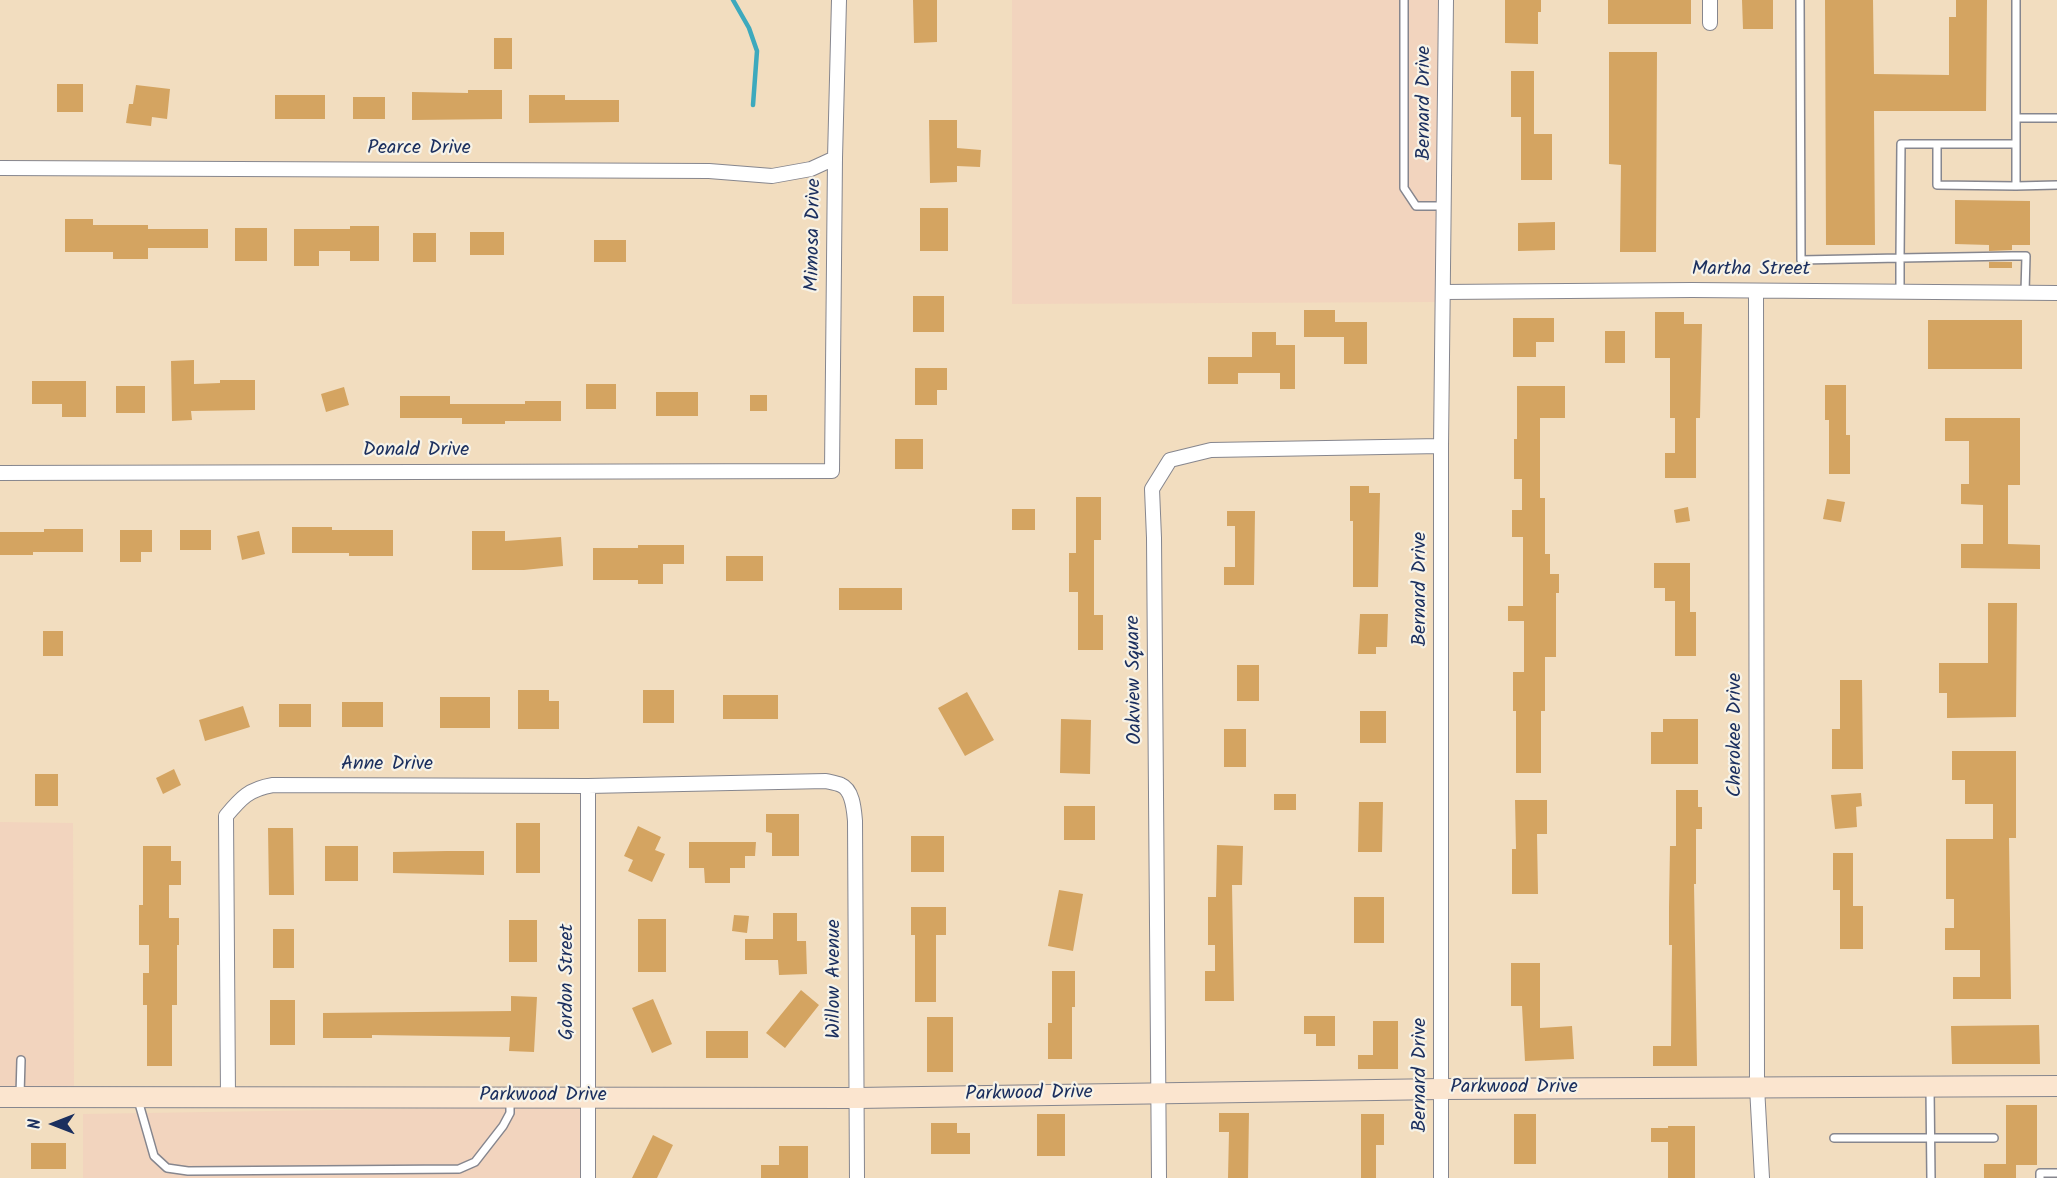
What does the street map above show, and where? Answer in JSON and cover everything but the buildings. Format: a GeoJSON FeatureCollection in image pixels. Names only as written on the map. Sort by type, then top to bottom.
{"type":"FeatureCollection","features":[{"type":"Feature","properties":{"kind":"street","name":"Mimosa Drive"},"geometry":{"type":"LineString","coordinates":[[832,471],[839,0]]}},
{"type":"Feature","properties":{"kind":"street","name":"Bernard Drive"},"geometry":{"type":"LineString","coordinates":[[1441,1178],[1441,446],[1446,0]]}},
{"type":"Feature","properties":{"kind":"street"},"geometry":{"type":"LineString","coordinates":[[1710,0],[1710,23]]}},
{"type":"Feature","properties":{"kind":"street","name":"Pearce Drive"},"geometry":{"type":"LineString","coordinates":[[0,168],[697,171],[772,176],[811,169],[835,158]]}},
{"type":"Feature","properties":{"kind":"street","name":"Cherokee Drive"},"geometry":{"type":"LineString","coordinates":[[1756,291],[1757,1087],[1762,1178]]}},
{"type":"Feature","properties":{"kind":"street","name":"Martha Street"},"geometry":{"type":"LineString","coordinates":[[1444,292],[2057,293]]}},
{"type":"Feature","properties":{"kind":"street","name":"Oakview Square"},"geometry":{"type":"LineString","coordinates":[[1159,1178],[1152,489],[1170,460],[1211,450],[1441,446]]}},
{"type":"Feature","properties":{"kind":"street","name":"Donald Drive"},"geometry":{"type":"LineString","coordinates":[[0,473],[832,471]]}},
{"type":"Feature","properties":{"kind":"street","name":"Anne Drive"},"geometry":{"type":"LineString","coordinates":[[228,1097],[225,816],[239,800],[256,788],[273,785],[588,786],[826,781],[841,784]]}},
{"type":"Feature","properties":{"kind":"street","name":"Willow Avenue"},"geometry":{"type":"LineString","coordinates":[[841,784],[853,804],[855,821],[857,1178]]}},
{"type":"Feature","properties":{"kind":"street","name":"Gordon Street"},"geometry":{"type":"LineString","coordinates":[[588,786],[588,1178]]}},
{"type":"Feature","properties":{"kind":"street","name":"Parkwood Drive"},"geometry":{"type":"LineString","coordinates":[[0,1097],[857,1098],[1441,1089],[2057,1086]]}},
{"type":"Feature","properties":{"kind":"lane"},"geometry":{"type":"LineString","coordinates":[[1404,0],[1404,188],[1416,206],[1444,206]]}},
{"type":"Feature","properties":{"kind":"lane"},"geometry":{"type":"LineString","coordinates":[[1800,0],[1801,260],[2026,256],[2025,293]]}},
{"type":"Feature","properties":{"kind":"lane"},"geometry":{"type":"LineString","coordinates":[[2016,0],[2016,186]]}},
{"type":"Feature","properties":{"kind":"lane"},"geometry":{"type":"LineString","coordinates":[[2016,118],[2057,118]]}},
{"type":"Feature","properties":{"kind":"lane"},"geometry":{"type":"LineString","coordinates":[[1900,292],[1901,144],[2016,144]]}},
{"type":"Feature","properties":{"kind":"lane"},"geometry":{"type":"LineString","coordinates":[[1937,144],[1937,185],[2057,185]]}},
{"type":"Feature","properties":{"kind":"lane"},"geometry":{"type":"LineString","coordinates":[[20,1097],[21,1060]]}},
{"type":"Feature","properties":{"kind":"lane"},"geometry":{"type":"LineString","coordinates":[[1930,1086],[1931,1178]]}},
{"type":"Feature","properties":{"kind":"lane"},"geometry":{"type":"LineString","coordinates":[[137,1097],[154,1156],[167,1168],[188,1171],[459,1169],[475,1162],[503,1126],[510,1113],[510,1097]]}},
{"type":"Feature","properties":{"kind":"lane"},"geometry":{"type":"LineString","coordinates":[[1834,1138],[1994,1138]]}},
{"type":"Feature","properties":{"kind":"lane"},"geometry":{"type":"LineString","coordinates":[[2040,1178],[2040,1173],[2057,1173]]}},
{"type":"Feature","properties":{"kind":"shaded area"},"geometry":{"type":"Polygon","coordinates":[[[1012,0],[1438,0],[1437,302],[1012,304],[1012,0]]]}},
{"type":"Feature","properties":{"kind":"shaded area"},"geometry":{"type":"Polygon","coordinates":[[[0,822],[73,823],[74,1086],[0,1088],[0,822]]]}},
{"type":"Feature","properties":{"kind":"shaded area"},"geometry":{"type":"Polygon","coordinates":[[[580,1106],[580,1178],[83,1178],[83,1114],[580,1106]]]}},
{"type":"Feature","properties":{"kind":"waterway"},"geometry":{"type":"LineString","coordinates":[[733,0],[749,28],[757,51],[753,105]]}}]}
